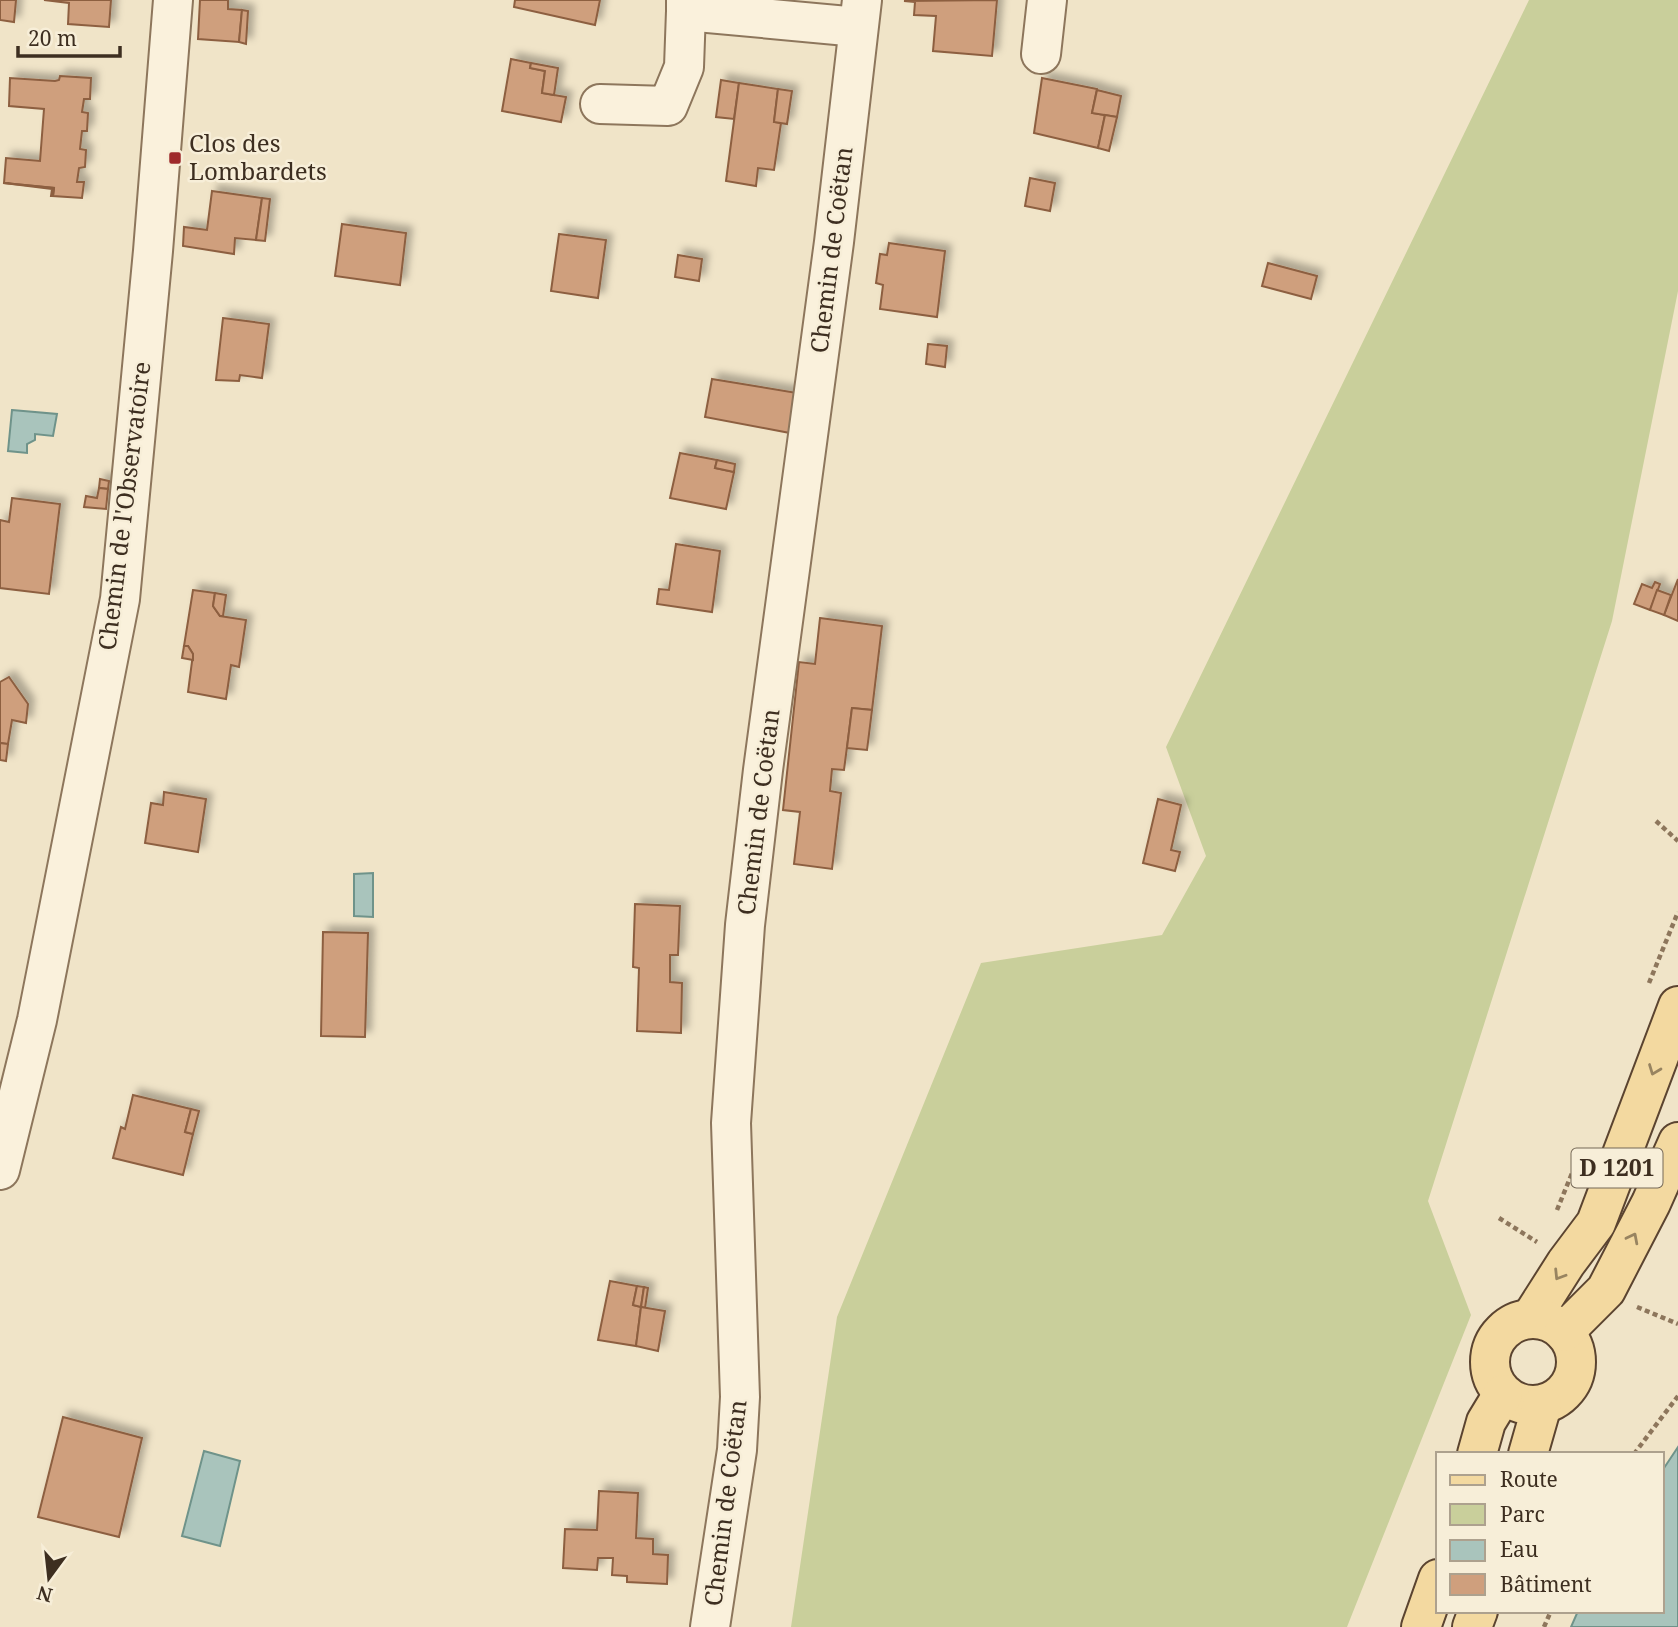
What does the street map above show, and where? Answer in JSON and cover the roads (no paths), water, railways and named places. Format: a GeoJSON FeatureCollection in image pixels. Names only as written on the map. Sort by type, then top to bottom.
{"type":"FeatureCollection","features":[{"type":"Feature","properties":{"kind":"main road","name":"D 1201"},"geometry":{"type":"LineString","coordinates":[[1548,1325],[1566,1263],[1597,1223],[1678,1006]]}},
{"type":"Feature","properties":{"kind":"main road","name":"D 1201"},"geometry":{"type":"LineString","coordinates":[[1503,1394],[1489,1370],[1489,1355],[1493,1342],[1511,1324],[1548,1325],[1606,1290],[1651,1203],[1678,1142]]}},
{"type":"Feature","properties":{"kind":"main road"},"geometry":{"type":"LineString","coordinates":[[1478,1452],[1486,1422],[1503,1394],[1514,1402],[1528,1406],[1542,1405],[1554,1400],[1572,1381],[1576,1355],[1572,1342],[1548,1325]]}},
{"type":"Feature","properties":{"kind":"main road"},"geometry":{"type":"LineString","coordinates":[[1529,1452],[1542,1405]]}},
{"type":"Feature","properties":{"kind":"main road"},"geometry":{"type":"LineString","coordinates":[[1421,1627],[1436,1585]]}},
{"type":"Feature","properties":{"kind":"street","name":"Chemin de l'Observatoire"},"geometry":{"type":"LineString","coordinates":[[0,1170],[6,1114],[37,1020],[120,599],[153,251],[173,0]]}},
{"type":"Feature","properties":{"kind":"street"},"geometry":{"type":"LineString","coordinates":[[1041,54],[1047,0]]}},
{"type":"Feature","properties":{"kind":"street"},"geometry":{"type":"LineString","coordinates":[[600,104],[667,106],[684,67],[686,5],[860,13]]}},
{"type":"Feature","properties":{"kind":"street","name":"Chemin de Coëtan"},"geometry":{"type":"LineString","coordinates":[[710,1627],[737,1450],[740,1397],[732,1123],[744,925],[834,242],[860,13]]}},
{"type":"Feature","properties":{"kind":"water"},"geometry":{"type":"Polygon","coordinates":[[[12,410],[57,414],[53,436],[35,434],[35,440],[27,444],[27,453],[8,451],[12,410]]]}},
{"type":"Feature","properties":{"kind":"water"},"geometry":{"type":"Polygon","coordinates":[[[373,873],[373,917],[354,916],[354,874],[373,873]]]}},
{"type":"Feature","properties":{"kind":"water"},"geometry":{"type":"Polygon","coordinates":[[[1678,1447],[1678,1627],[1571,1627],[1577,1613],[1664,1613],[1664,1468],[1678,1447]]]}},
{"type":"Feature","properties":{"kind":"water"},"geometry":{"type":"Polygon","coordinates":[[[204,1451],[240,1461],[220,1546],[182,1536],[204,1451]]]}},
{"type":"Feature","properties":{"kind":"place","name":"Clos des Lombardets"},"geometry":{"type":"Point","coordinates":[175,158]}}]}
